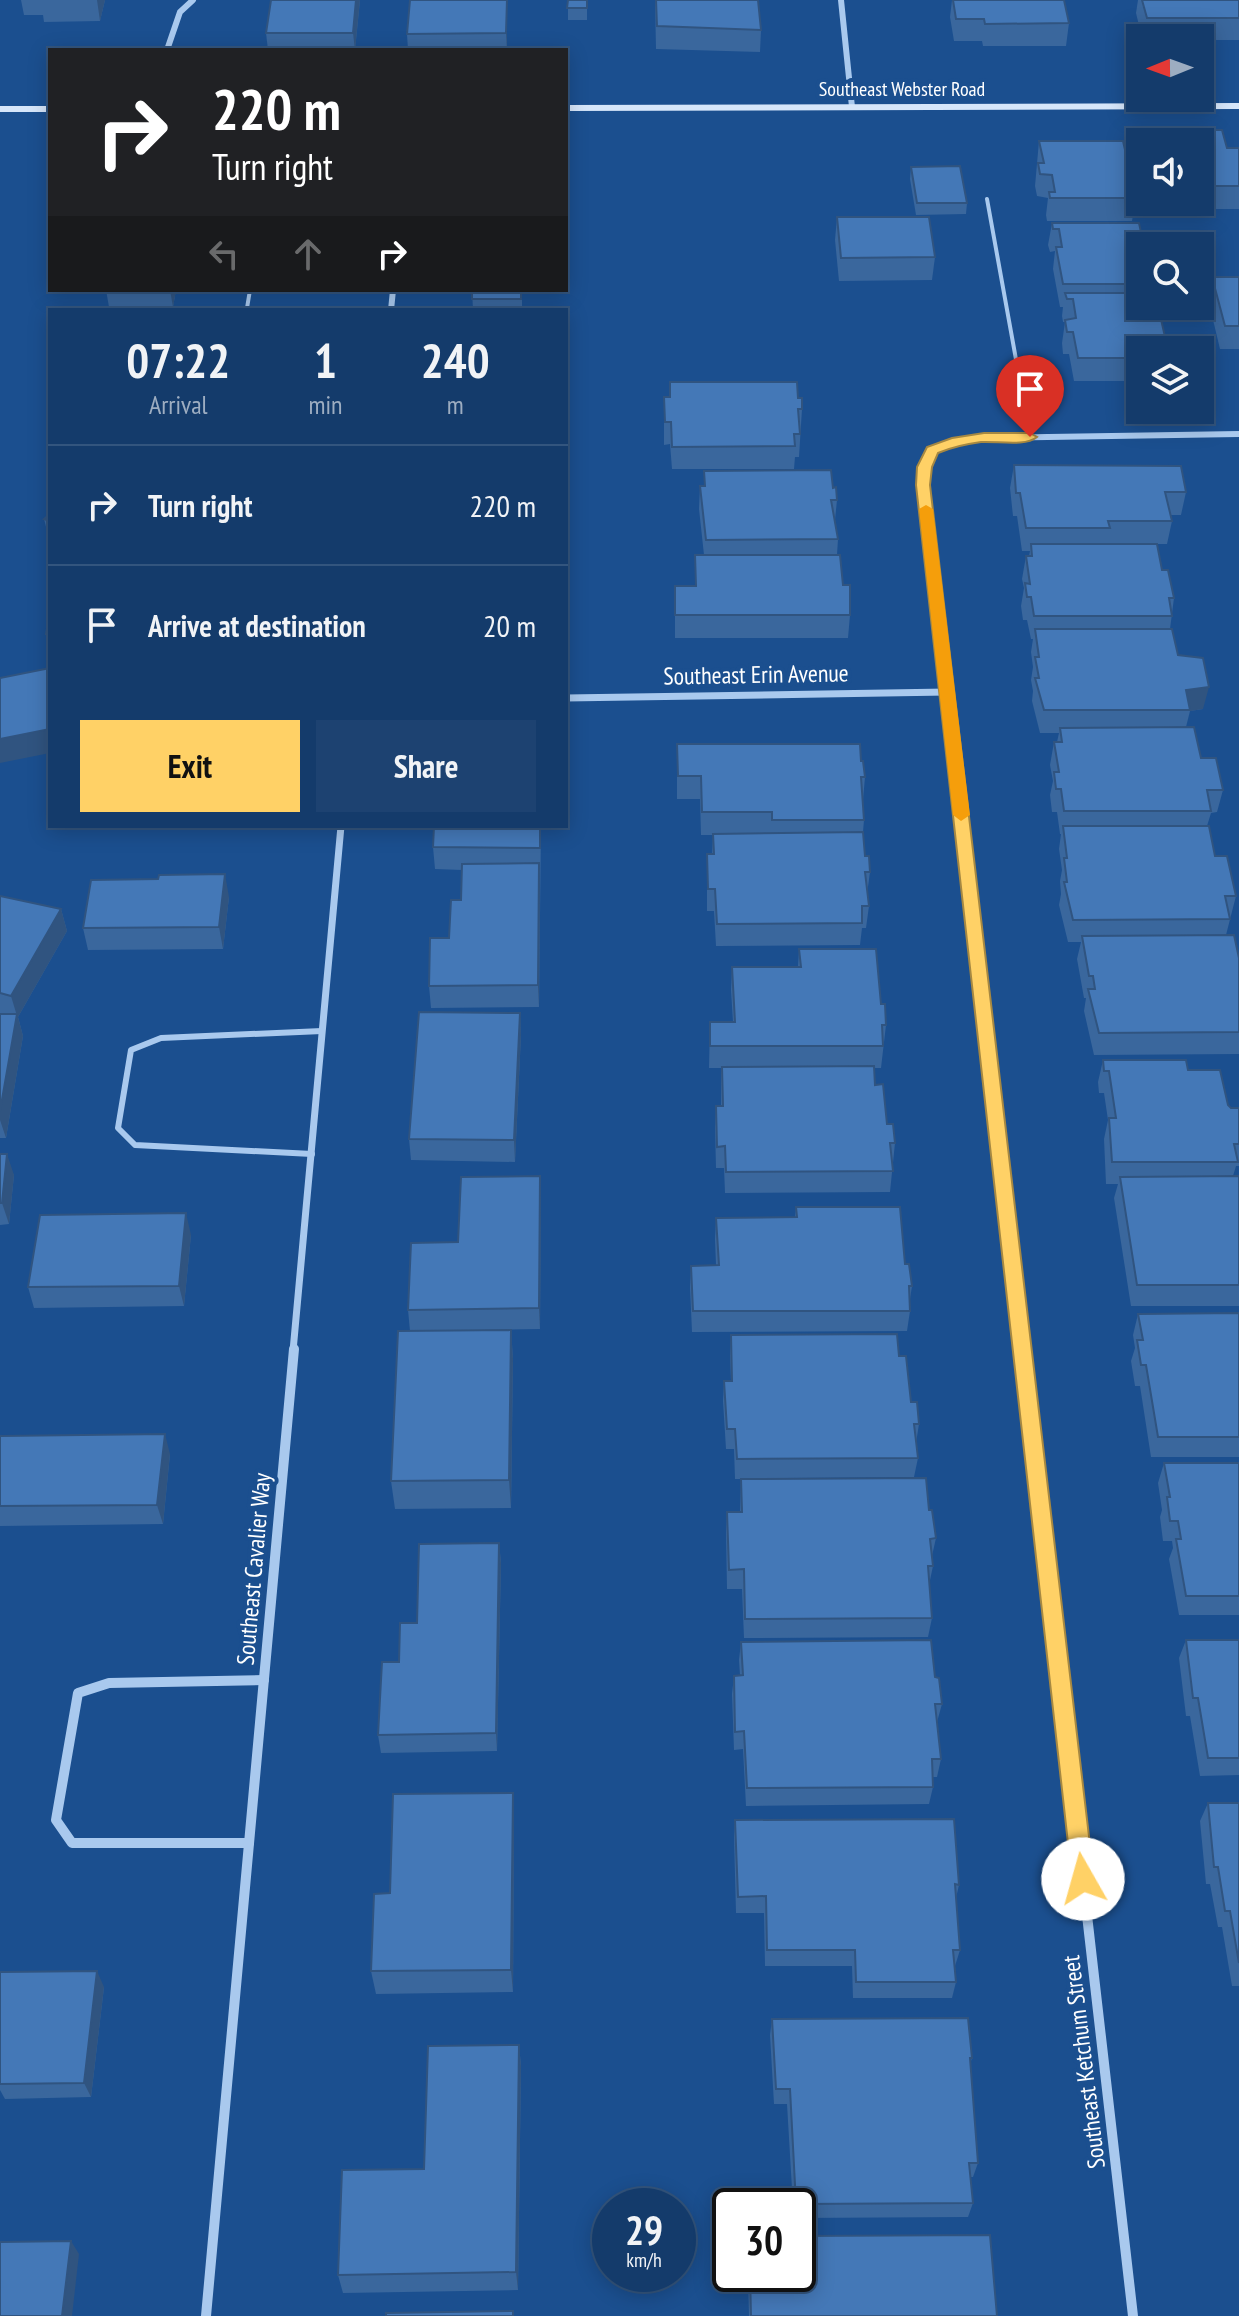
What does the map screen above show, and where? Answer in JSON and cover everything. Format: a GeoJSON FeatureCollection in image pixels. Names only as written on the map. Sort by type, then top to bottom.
{"type":"FeatureCollection","features":[{"type":"Feature","properties":{"kind":"main road","name":"Southeast Webster Road"},"geometry":{"type":"LineString","coordinates":[[568,108],[1239,106]]}},
{"type":"Feature","properties":{"kind":"main road"},"geometry":{"type":"LineString","coordinates":[[0,109],[48,109]]}},
{"type":"Feature","properties":{"kind":"street"},"geometry":{"type":"LineString","coordinates":[[168,48],[180,12],[193,0]]}},
{"type":"Feature","properties":{"kind":"street"},"geometry":{"type":"LineString","coordinates":[[841,0],[852,107]]}},
{"type":"Feature","properties":{"kind":"street"},"geometry":{"type":"LineString","coordinates":[[1030,437],[1239,434]]}},
{"type":"Feature","properties":{"kind":"street","name":"Southeast Ketchum Street"},"geometry":{"type":"LineString","coordinates":[[1030,437],[952,442],[932,450],[924,467],[923,485],[1133,2316]]}},
{"type":"Feature","properties":{"kind":"street","name":"Southeast Erin Avenue"},"geometry":{"type":"LineString","coordinates":[[568,698],[947,692]]}},
{"type":"Feature","properties":{"kind":"street","name":"Southeast Cavalier Way"},"geometry":{"type":"LineString","coordinates":[[206,2316],[341,828]]}},
{"type":"Feature","properties":{"kind":"street"},"geometry":{"type":"LineString","coordinates":[[249,1843],[72,1843],[56,1820],[78,1693],[109,1683],[264,1680]]}},
{"type":"Feature","properties":{"kind":"lane"},"geometry":{"type":"LineString","coordinates":[[987,199],[1030,437]]}},
{"type":"Feature","properties":{"kind":"lane"},"geometry":{"type":"LineString","coordinates":[[312,1154],[135,1145],[118,1128],[131,1050],[161,1038],[322,1031]]}},
{"type":"Feature","properties":{"kind":"building"},"geometry":{"type":"Polygon","coordinates":[[[271,0],[356,0],[353,33],[266,33],[271,0]]]}},
{"type":"Feature","properties":{"kind":"building"},"geometry":{"type":"Polygon","coordinates":[[[410,0],[507,0],[506,33],[407,34],[410,0]]]}},
{"type":"Feature","properties":{"kind":"building"},"geometry":{"type":"Polygon","coordinates":[[[568,0],[587,0],[587,8],[567,8],[568,0]]]}},
{"type":"Feature","properties":{"kind":"building"},"geometry":{"type":"Polygon","coordinates":[[[656,0],[758,0],[761,30],[657,26],[656,0]]]}},
{"type":"Feature","properties":{"kind":"building"},"geometry":{"type":"Polygon","coordinates":[[[953,0],[1064,0],[1069,23],[985,24],[984,19],[956,19],[953,0]]]}},
{"type":"Feature","properties":{"kind":"building"},"geometry":{"type":"Polygon","coordinates":[[[1142,0],[1239,0],[1239,18],[1147,18],[1142,0]]]}},
{"type":"Feature","properties":{"kind":"building"},"geometry":{"type":"Polygon","coordinates":[[[1214,130],[1222,130],[1227,148],[1239,148],[1239,186],[1214,186],[1214,130]]]}},
{"type":"Feature","properties":{"kind":"building"},"geometry":{"type":"Polygon","coordinates":[[[1039,141],[1123,141],[1126,198],[1050,198],[1049,192],[1055,192],[1052,175],[1040,174],[1038,163],[1044,163],[1039,141]]]}},
{"type":"Feature","properties":{"kind":"building"},"geometry":{"type":"Polygon","coordinates":[[[960,166],[967,203],[917,203],[911,167],[960,166]]]}},
{"type":"Feature","properties":{"kind":"building"},"geometry":{"type":"Polygon","coordinates":[[[837,217],[929,217],[935,257],[841,258],[837,217]]]}},
{"type":"Feature","properties":{"kind":"building"},"geometry":{"type":"Polygon","coordinates":[[[1052,223],[1139,223],[1141,232],[1126,232],[1126,284],[1063,284],[1056,247],[1062,247],[1059,229],[1053,229],[1052,223]]]}},
{"type":"Feature","properties":{"kind":"building"},"geometry":{"type":"Polygon","coordinates":[[[1214,277],[1239,277],[1239,326],[1225,326],[1214,277]]]}},
{"type":"Feature","properties":{"kind":"building"},"geometry":{"type":"Polygon","coordinates":[[[472,292],[521,292],[521,299],[472,299],[472,292]]]}},
{"type":"Feature","properties":{"kind":"building"},"geometry":{"type":"Polygon","coordinates":[[[1065,293],[1126,293],[1126,320],[1161,320],[1165,336],[1126,336],[1126,358],[1078,358],[1073,332],[1067,332],[1065,320],[1076,318],[1073,299],[1067,299],[1065,293]]]}},
{"type":"Feature","properties":{"kind":"building"},"geometry":{"type":"Polygon","coordinates":[[[670,382],[797,382],[802,409],[798,409],[800,434],[794,434],[795,446],[672,447],[671,422],[665,422],[664,397],[670,397],[670,382]]]}},
{"type":"Feature","properties":{"kind":"building"},"geometry":{"type":"Polygon","coordinates":[[[1014,465],[1181,466],[1186,492],[1165,492],[1172,521],[1108,521],[1110,528],[1026,528],[1020,493],[1016,493],[1014,465]]]}},
{"type":"Feature","properties":{"kind":"building"},"geometry":{"type":"Polygon","coordinates":[[[831,470],[833,488],[836,487],[837,500],[831,500],[838,539],[706,540],[700,486],[705,486],[704,471],[831,470]]]}},
{"type":"Feature","properties":{"kind":"building"},"geometry":{"type":"Polygon","coordinates":[[[1031,544],[1157,544],[1162,570],[1168,570],[1174,598],[1169,598],[1172,616],[1034,616],[1025,583],[1030,584],[1026,556],[1032,556],[1031,544]]]}},
{"type":"Feature","properties":{"kind":"building"},"geometry":{"type":"Polygon","coordinates":[[[695,555],[840,555],[843,585],[850,585],[850,615],[675,615],[675,586],[696,586],[695,555]]]}},
{"type":"Feature","properties":{"kind":"building"},"geometry":{"type":"Polygon","coordinates":[[[1035,629],[1172,629],[1178,655],[1203,658],[1209,687],[1186,690],[1190,710],[1044,710],[1035,678],[1039,678],[1035,629]]]}},
{"type":"Feature","properties":{"kind":"building"},"geometry":{"type":"Polygon","coordinates":[[[48,668],[48,729],[0,739],[0,678],[48,668]]]}},
{"type":"Feature","properties":{"kind":"building"},"geometry":{"type":"Polygon","coordinates":[[[1194,727],[1201,758],[1216,758],[1223,790],[1207,790],[1211,811],[1064,811],[1061,789],[1056,789],[1054,772],[1059,772],[1054,742],[1062,742],[1060,728],[1194,727]]]}},
{"type":"Feature","properties":{"kind":"building"},"geometry":{"type":"Polygon","coordinates":[[[677,744],[860,744],[865,777],[861,777],[864,820],[772,820],[772,812],[702,812],[701,776],[678,776],[677,744]]]}},
{"type":"Feature","properties":{"kind":"building"},"geometry":{"type":"Polygon","coordinates":[[[1063,826],[1209,826],[1215,856],[1227,856],[1236,896],[1225,896],[1230,919],[1073,920],[1064,882],[1067,882],[1064,858],[1067,858],[1063,826]]]}},
{"type":"Feature","properties":{"kind":"building"},"geometry":{"type":"Polygon","coordinates":[[[434,828],[540,828],[540,848],[433,847],[434,828]]]}},
{"type":"Feature","properties":{"kind":"building"},"geometry":{"type":"Polygon","coordinates":[[[863,832],[870,872],[865,872],[869,906],[862,906],[862,923],[717,924],[715,889],[708,889],[707,854],[714,854],[713,834],[863,832]]]}},
{"type":"Feature","properties":{"kind":"building"},"geometry":{"type":"Polygon","coordinates":[[[539,863],[538,985],[429,986],[430,938],[449,938],[451,900],[461,900],[462,864],[539,863]]]}},
{"type":"Feature","properties":{"kind":"building"},"geometry":{"type":"Polygon","coordinates":[[[225,874],[219,927],[83,928],[91,880],[225,874]]]}},
{"type":"Feature","properties":{"kind":"building"},"geometry":{"type":"Polygon","coordinates":[[[0,896],[61,909],[11,996],[0,993],[0,896]]]}},
{"type":"Feature","properties":{"kind":"building"},"geometry":{"type":"Polygon","coordinates":[[[1234,935],[1239,958],[1239,1032],[1099,1033],[1088,989],[1095,989],[1093,976],[1089,976],[1082,936],[1234,935]]]}},
{"type":"Feature","properties":{"kind":"building"},"geometry":{"type":"Polygon","coordinates":[[[799,949],[876,949],[881,1004],[885,1004],[883,1046],[710,1046],[710,1022],[735,1022],[732,967],[801,967],[799,949]]]}},
{"type":"Feature","properties":{"kind":"building"},"geometry":{"type":"Polygon","coordinates":[[[419,1012],[520,1013],[514,1140],[409,1139],[419,1012]]]}},
{"type":"Feature","properties":{"kind":"building"},"geometry":{"type":"Polygon","coordinates":[[[0,1014],[17,1014],[0,1111],[0,1014]]]}},
{"type":"Feature","properties":{"kind":"building"},"geometry":{"type":"Polygon","coordinates":[[[1103,1060],[1186,1060],[1188,1070],[1220,1070],[1228,1105],[1239,1108],[1239,1144],[1234,1144],[1238,1162],[1112,1162],[1109,1118],[1116,1118],[1109,1071],[1104,1071],[1103,1060]]]}},
{"type":"Feature","properties":{"kind":"building"},"geometry":{"type":"Polygon","coordinates":[[[874,1066],[875,1085],[883,1084],[887,1124],[893,1124],[895,1143],[890,1143],[893,1171],[726,1172],[725,1146],[717,1147],[716,1106],[723,1106],[722,1067],[874,1066]]]}},
{"type":"Feature","properties":{"kind":"building"},"geometry":{"type":"Polygon","coordinates":[[[0,1154],[7,1154],[2,1203],[0,1203],[0,1154]]]}},
{"type":"Feature","properties":{"kind":"building"},"geometry":{"type":"Polygon","coordinates":[[[540,1176],[539,1308],[408,1310],[411,1243],[458,1242],[461,1177],[540,1176]]]}},
{"type":"Feature","properties":{"kind":"building"},"geometry":{"type":"Polygon","coordinates":[[[1239,1176],[1239,1285],[1137,1285],[1120,1177],[1239,1176]]]}},
{"type":"Feature","properties":{"kind":"building"},"geometry":{"type":"Polygon","coordinates":[[[796,1207],[900,1207],[905,1264],[909,1264],[912,1286],[909,1286],[910,1311],[693,1311],[691,1266],[719,1265],[716,1218],[797,1217],[796,1207]]]}},
{"type":"Feature","properties":{"kind":"building"},"geometry":{"type":"Polygon","coordinates":[[[186,1213],[179,1286],[28,1287],[40,1215],[186,1213]]]}},
{"type":"Feature","properties":{"kind":"building"},"geometry":{"type":"Polygon","coordinates":[[[1239,1313],[1239,1437],[1158,1437],[1146,1365],[1141,1365],[1137,1340],[1143,1340],[1138,1314],[1239,1313]]]}},
{"type":"Feature","properties":{"kind":"building"},"geometry":{"type":"Polygon","coordinates":[[[511,1330],[509,1480],[391,1481],[398,1331],[511,1330]]]}},
{"type":"Feature","properties":{"kind":"building"},"geometry":{"type":"Polygon","coordinates":[[[897,1334],[899,1356],[906,1356],[911,1402],[917,1402],[919,1424],[914,1424],[918,1458],[737,1459],[735,1429],[727,1429],[724,1381],[732,1381],[731,1335],[897,1334]]]}},
{"type":"Feature","properties":{"kind":"building"},"geometry":{"type":"Polygon","coordinates":[[[165,1434],[157,1505],[0,1506],[0,1436],[165,1434]]]}},
{"type":"Feature","properties":{"kind":"building"},"geometry":{"type":"Polygon","coordinates":[[[1164,1463],[1239,1463],[1239,1596],[1186,1596],[1176,1539],[1181,1539],[1178,1521],[1170,1521],[1167,1497],[1170,1497],[1164,1463]]]}},
{"type":"Feature","properties":{"kind":"building"},"geometry":{"type":"Polygon","coordinates":[[[926,1478],[936,1538],[930,1539],[933,1566],[928,1566],[932,1618],[745,1619],[744,1569],[729,1570],[727,1512],[742,1512],[741,1479],[926,1478]]]}},
{"type":"Feature","properties":{"kind":"building"},"geometry":{"type":"Polygon","coordinates":[[[499,1543],[496,1733],[378,1735],[382,1662],[399,1662],[400,1623],[417,1623],[419,1544],[499,1543]]]}},
{"type":"Feature","properties":{"kind":"building"},"geometry":{"type":"Polygon","coordinates":[[[931,1640],[942,1704],[935,1704],[941,1759],[932,1759],[933,1787],[747,1788],[744,1731],[735,1732],[734,1676],[743,1675],[741,1642],[931,1640]]]}},
{"type":"Feature","properties":{"kind":"building"},"geometry":{"type":"Polygon","coordinates":[[[1186,1640],[1239,1640],[1239,1758],[1208,1758],[1198,1698],[1193,1698],[1186,1640]]]}},
{"type":"Feature","properties":{"kind":"building"},"geometry":{"type":"Polygon","coordinates":[[[513,1793],[511,1970],[371,1971],[374,1894],[390,1893],[393,1794],[513,1793]]]}},
{"type":"Feature","properties":{"kind":"building"},"geometry":{"type":"Polygon","coordinates":[[[1208,1803],[1239,1803],[1239,1963],[1230,1911],[1225,1911],[1218,1867],[1214,1867],[1208,1803]]]}},
{"type":"Feature","properties":{"kind":"building"},"geometry":{"type":"Polygon","coordinates":[[[954,1819],[960,1950],[953,1950],[956,1982],[856,1982],[855,1950],[767,1950],[766,1896],[738,1897],[735,1820],[954,1819]]]}},
{"type":"Feature","properties":{"kind":"building"},"geometry":{"type":"Polygon","coordinates":[[[97,1971],[84,2083],[0,2084],[0,1972],[97,1971]]]}},
{"type":"Feature","properties":{"kind":"building"},"geometry":{"type":"Polygon","coordinates":[[[968,2018],[978,2163],[969,2163],[973,2203],[816,2204],[816,2188],[795,2188],[790,2089],[776,2089],[772,2019],[968,2018]]]}},
{"type":"Feature","properties":{"kind":"building"},"geometry":{"type":"Polygon","coordinates":[[[519,2045],[516,2272],[338,2275],[342,2170],[424,2169],[428,2046],[519,2045]]]}},
{"type":"Feature","properties":{"kind":"building"},"geometry":{"type":"Polygon","coordinates":[[[990,2235],[997,2316],[751,2316],[750,2292],[816,2292],[816,2236],[990,2235]]]}},
{"type":"Feature","properties":{"kind":"building"},"geometry":{"type":"Polygon","coordinates":[[[71,2241],[62,2316],[0,2316],[0,2242],[71,2241]]]}},
{"type":"Feature","properties":{"kind":"building"},"geometry":{"type":"Polygon","coordinates":[[[513,2311],[513,2316],[386,2316],[386,2313],[513,2311]]]}},
{"type":"Feature","properties":{"kind":"slow traffic"},"geometry":{"type":"LineString","coordinates":[[926,509],[961,815]]}},
{"type":"Feature","properties":{"kind":"route"},"geometry":{"type":"LineString","coordinates":[[1030,437],[952,442],[932,450],[924,467],[923,485],[1083,1879]]}}]}
